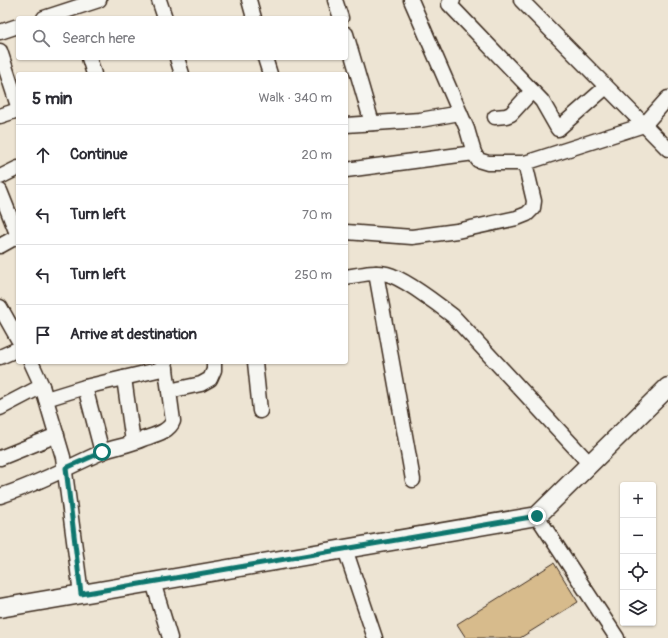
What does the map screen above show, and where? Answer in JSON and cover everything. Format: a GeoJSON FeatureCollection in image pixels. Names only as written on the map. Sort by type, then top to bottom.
{"type":"FeatureCollection","features":[{"type":"Feature","properties":{"kind":"street"},"geometry":{"type":"LineString","coordinates":[[51,16],[99,0]]}},
{"type":"Feature","properties":{"kind":"street"},"geometry":{"type":"LineString","coordinates":[[159,0],[164,16]]}},
{"type":"Feature","properties":{"kind":"street"},"geometry":{"type":"LineString","coordinates":[[249,0],[253,16]]}},
{"type":"Feature","properties":{"kind":"street"},"geometry":{"type":"LineString","coordinates":[[335,0],[340,16]]}},
{"type":"Feature","properties":{"kind":"street"},"geometry":{"type":"LineString","coordinates":[[411,0],[460,113],[474,153],[478,160],[488,163],[525,163],[576,145],[644,125],[668,98]]}},
{"type":"Feature","properties":{"kind":"street"},"geometry":{"type":"LineString","coordinates":[[453,0],[449,4],[532,91],[548,110],[558,129],[606,87]]}},
{"type":"Feature","properties":{"kind":"street"},"geometry":{"type":"LineString","coordinates":[[521,0],[668,149]]}},
{"type":"Feature","properties":{"kind":"street"},"geometry":{"type":"LineString","coordinates":[[0,32],[16,27]]}},
{"type":"Feature","properties":{"kind":"street"},"geometry":{"type":"LineString","coordinates":[[348,41],[372,124]]}},
{"type":"Feature","properties":{"kind":"street"},"geometry":{"type":"LineString","coordinates":[[0,51],[4,76],[16,102]]}},
{"type":"Feature","properties":{"kind":"street"},"geometry":{"type":"LineString","coordinates":[[90,60],[93,72]]}},
{"type":"Feature","properties":{"kind":"street"},"geometry":{"type":"LineString","coordinates":[[178,60],[181,72]]}},
{"type":"Feature","properties":{"kind":"street"},"geometry":{"type":"LineString","coordinates":[[266,60],[270,72]]}},
{"type":"Feature","properties":{"kind":"street"},"geometry":{"type":"LineString","coordinates":[[495,117],[511,114],[532,91]]}},
{"type":"Feature","properties":{"kind":"street"},"geometry":{"type":"LineString","coordinates":[[0,116],[16,111]]}},
{"type":"Feature","properties":{"kind":"street"},"geometry":{"type":"LineString","coordinates":[[348,125],[420,120],[460,113]]}},
{"type":"Feature","properties":{"kind":"street"},"geometry":{"type":"LineString","coordinates":[[348,170],[474,153]]}},
{"type":"Feature","properties":{"kind":"street"},"geometry":{"type":"LineString","coordinates":[[348,232],[412,237],[458,230],[517,218],[527,214],[533,208],[534,201],[525,163]]}},
{"type":"Feature","properties":{"kind":"street"},"geometry":{"type":"LineString","coordinates":[[0,177],[16,169]]}},
{"type":"Feature","properties":{"kind":"street"},"geometry":{"type":"LineString","coordinates":[[0,191],[16,231]]}},
{"type":"Feature","properties":{"kind":"street"},"geometry":{"type":"LineString","coordinates":[[0,246],[16,237]]}},
{"type":"Feature","properties":{"kind":"street"},"geometry":{"type":"LineString","coordinates":[[376,273],[413,480]]}},
{"type":"Feature","properties":{"kind":"street"},"geometry":{"type":"LineString","coordinates":[[348,277],[376,273],[387,274],[436,303],[453,316],[589,463]]}},
{"type":"Feature","properties":{"kind":"street"},"geometry":{"type":"LineString","coordinates":[[0,307],[16,335]]}},
{"type":"Feature","properties":{"kind":"street"},"geometry":{"type":"LineString","coordinates":[[0,357],[16,350]]}},
{"type":"Feature","properties":{"kind":"street"},"geometry":{"type":"LineString","coordinates":[[32,364],[44,392],[66,468],[81,594]]}},
{"type":"Feature","properties":{"kind":"street"},"geometry":{"type":"LineString","coordinates":[[169,391],[201,384],[210,379],[214,370],[214,364]]}},
{"type":"Feature","properties":{"kind":"street"},"geometry":{"type":"LineString","coordinates":[[255,364],[260,411]]}},
{"type":"Feature","properties":{"kind":"street"},"geometry":{"type":"LineString","coordinates":[[0,408],[44,392],[85,387],[124,378],[166,365],[173,421],[171,426],[166,430],[102,452],[29,486],[0,496]]}},
{"type":"Feature","properties":{"kind":"street"},"geometry":{"type":"LineString","coordinates":[[124,378],[133,442]]}},
{"type":"Feature","properties":{"kind":"street"},"geometry":{"type":"LineString","coordinates":[[85,387],[102,452]]}},
{"type":"Feature","properties":{"kind":"street"},"geometry":{"type":"LineString","coordinates":[[0,608],[537,516],[589,463],[668,387]]}},
{"type":"Feature","properties":{"kind":"street"},"geometry":{"type":"LineString","coordinates":[[0,458],[57,435]]}},
{"type":"Feature","properties":{"kind":"street"},"geometry":{"type":"LineString","coordinates":[[537,516],[617,638]]}},
{"type":"Feature","properties":{"kind":"street"},"geometry":{"type":"LineString","coordinates":[[345,549],[375,638]]}},
{"type":"Feature","properties":{"kind":"street"},"geometry":{"type":"LineString","coordinates":[[153,582],[170,638]]}},
{"type":"Feature","properties":{"kind":"building"},"geometry":{"type":"Polygon","coordinates":[[[554,563],[578,602],[520,638],[466,638],[457,624],[554,563]]]}},
{"type":"Feature","properties":{"kind":"route"},"geometry":{"type":"LineString","coordinates":[[102,452],[66,468],[81,594],[537,516]]}}]}
